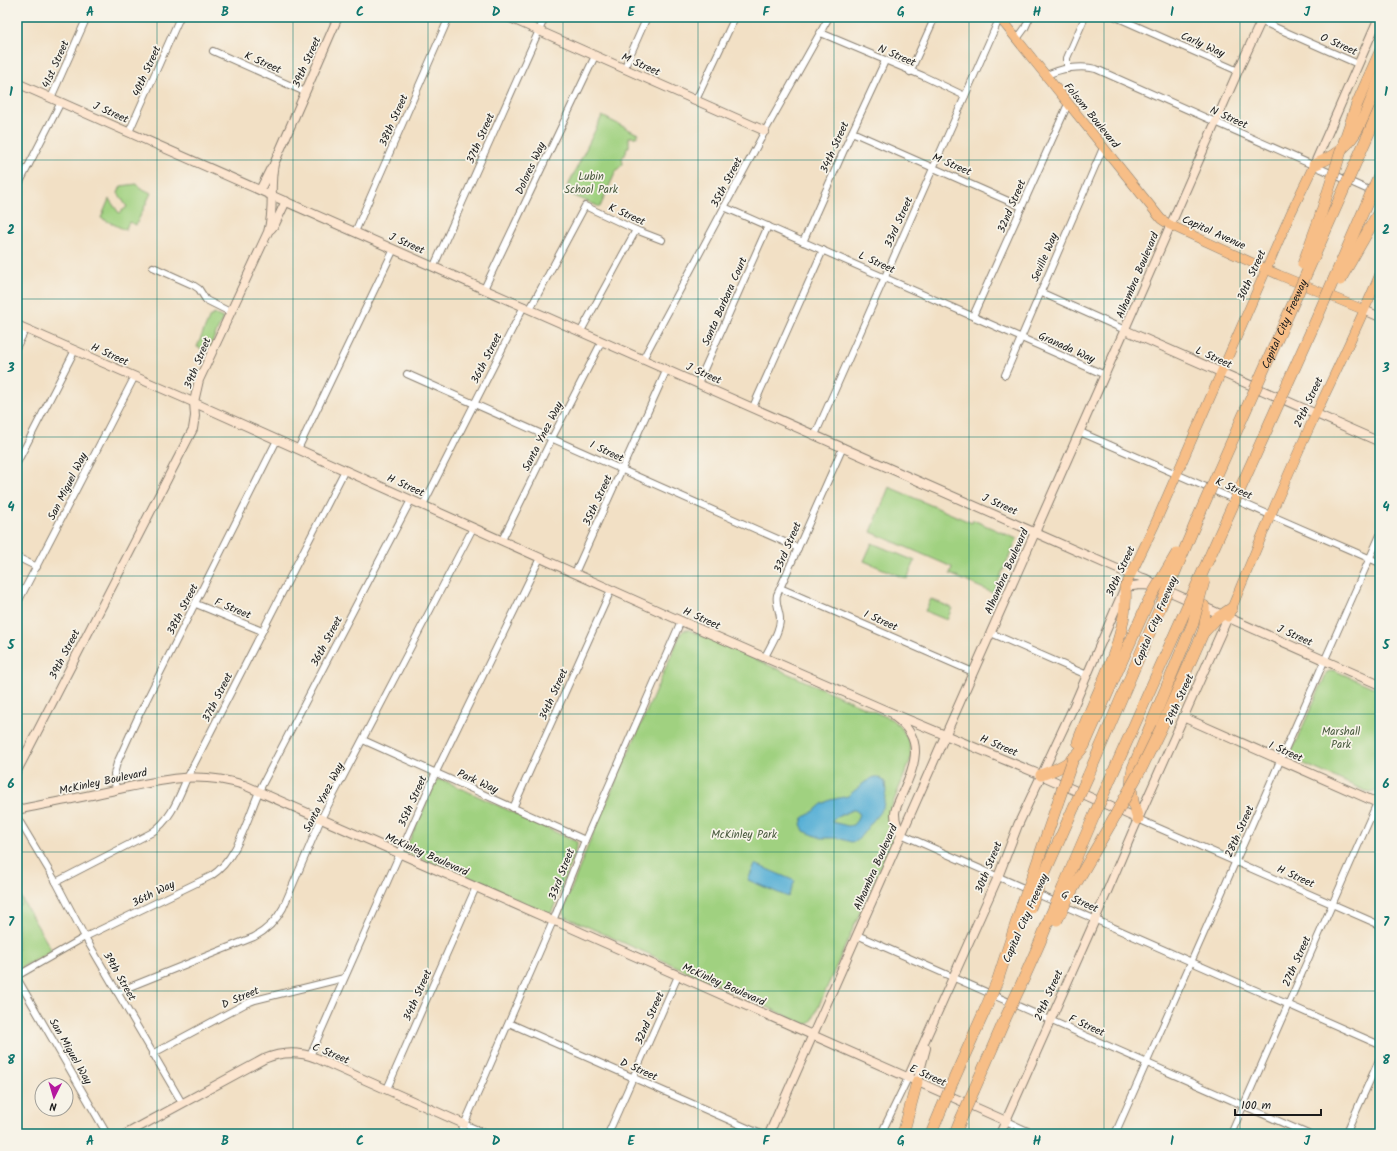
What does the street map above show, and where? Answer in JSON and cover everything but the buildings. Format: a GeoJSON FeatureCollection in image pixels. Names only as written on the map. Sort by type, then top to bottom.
{"type":"FeatureCollection","features":[{"type":"Feature","properties":{"kind":"highway"},"geometry":{"type":"LineString","coordinates":[[1286,320],[1352,119],[1380,52]]}},
{"type":"Feature","properties":{"kind":"highway"},"geometry":{"type":"LineString","coordinates":[[1314,165],[1329,159],[1348,144],[1360,125],[1380,78]]}},
{"type":"Feature","properties":{"kind":"highway","name":"Capital City Freeway"},"geometry":{"type":"LineString","coordinates":[[931,1134],[998,979],[1038,877],[1074,807],[1088,776],[1196,522],[1380,108]]}},
{"type":"Feature","properties":{"kind":"highway","name":"Capital City Freeway"},"geometry":{"type":"LineString","coordinates":[[955,1134],[1040,942],[1067,890],[1094,816],[1380,173]]}},
{"type":"Feature","properties":{"kind":"highway"},"geometry":{"type":"LineString","coordinates":[[1312,327],[1380,210]]}},
{"type":"Feature","properties":{"kind":"highway"},"geometry":{"type":"LineString","coordinates":[[1041,775],[1071,761],[1084,746],[1149,600],[1196,522]]}},
{"type":"Feature","properties":{"kind":"highway"},"geometry":{"type":"LineString","coordinates":[[1138,819],[1132,805],[1131,779],[1133,768],[1193,623],[1213,550]]}},
{"type":"Feature","properties":{"kind":"highway"},"geometry":{"type":"LineString","coordinates":[[1038,877],[1059,799],[1086,722],[1118,641],[1126,600],[1125,587]]}},
{"type":"Feature","properties":{"kind":"highway"},"geometry":{"type":"LineString","coordinates":[[1067,890],[1112,823],[1161,728],[1203,633],[1205,625],[1204,606]]}},
{"type":"Feature","properties":{"kind":"highway"},"geometry":{"type":"LineString","coordinates":[[1203,633],[1228,613]]}},
{"type":"Feature","properties":{"kind":"highway"},"geometry":{"type":"LineString","coordinates":[[903,1134],[912,1080]]}},
{"type":"Feature","properties":{"kind":"main road","name":"39th Street"},"geometry":{"type":"LineString","coordinates":[[17,771],[193,429],[195,416],[194,402],[199,380],[268,232],[271,221],[272,174],[274,164],[338,17]]}},
{"type":"Feature","properties":{"kind":"main road","name":"M Street"},"geometry":{"type":"LineString","coordinates":[[508,17],[765,131]]}},
{"type":"Feature","properties":{"kind":"main road","name":"Folsom Boulevard"},"geometry":{"type":"LineString","coordinates":[[999,17],[1161,219],[1170,225]]}},
{"type":"Feature","properties":{"kind":"main road","name":"30th Street"},"geometry":{"type":"LineString","coordinates":[[912,1080],[931,1028],[998,877],[1018,825],[1087,675],[1125,587],[1155,524],[1379,17]]}},
{"type":"Feature","properties":{"kind":"main road","name":"Alhambra Boulevard"},"geometry":{"type":"LineString","coordinates":[[769,1134],[1036,532],[1238,71],[1262,20]]}},
{"type":"Feature","properties":{"kind":"main road","name":"J Street"},"geometry":{"type":"LineString","coordinates":[[17,83],[1131,575],[1141,576],[1152,581],[1158,586],[1204,606],[1228,613],[1325,661],[1380,685]]}},
{"type":"Feature","properties":{"kind":"main road"},"geometry":{"type":"LineString","coordinates":[[260,190],[268,172],[274,164]]}},
{"type":"Feature","properties":{"kind":"main road"},"geometry":{"type":"LineString","coordinates":[[268,232],[275,224],[286,201]]}},
{"type":"Feature","properties":{"kind":"main road","name":"Capitol Avenue"},"geometry":{"type":"LineString","coordinates":[[1170,225],[1267,269],[1380,317]]}},
{"type":"Feature","properties":{"kind":"main road","name":"29th Street"},"geometry":{"type":"LineString","coordinates":[[1000,1134],[1138,819],[1184,718],[1270,515],[1380,274]]}},
{"type":"Feature","properties":{"kind":"main road","name":"H Street"},"geometry":{"type":"LineString","coordinates":[[17,325],[194,402],[765,658],[1041,775],[1138,819]]}},
{"type":"Feature","properties":{"kind":"main road","name":"L Street"},"geometry":{"type":"LineString","coordinates":[[1125,330],[1380,442]]}},
{"type":"Feature","properties":{"kind":"main road"},"geometry":{"type":"LineString","coordinates":[[1125,587],[1140,585],[1158,586]]}},
{"type":"Feature","properties":{"kind":"main road"},"geometry":{"type":"LineString","coordinates":[[885,710],[897,718],[908,729],[913,739],[916,751],[915,764],[895,811],[896,823],[902,834]]}},
{"type":"Feature","properties":{"kind":"main road","name":"I Street"},"geometry":{"type":"LineString","coordinates":[[1184,718],[1379,801]]}},
{"type":"Feature","properties":{"kind":"main road","name":"McKinley Boulevard"},"geometry":{"type":"LineString","coordinates":[[17,810],[167,779],[219,779],[244,785],[553,922],[560,923],[812,1036]]}},
{"type":"Feature","properties":{"kind":"main road","name":"E Street"},"geometry":{"type":"LineString","coordinates":[[812,1036],[1006,1122]]}},
{"type":"Feature","properties":{"kind":"main road","name":"C Street"},"geometry":{"type":"LineString","coordinates":[[126,1134],[270,1057],[289,1053],[310,1056],[464,1124]]}},
{"type":"Feature","properties":{"kind":"street","name":"41st Street"},"geometry":{"type":"LineString","coordinates":[[51,98],[87,17]]}},
{"type":"Feature","properties":{"kind":"street","name":"40th Street"},"geometry":{"type":"LineString","coordinates":[[129,132],[180,17]]}},
{"type":"Feature","properties":{"kind":"street","name":"38th Street"},"geometry":{"type":"LineString","coordinates":[[355,232],[449,17]]}},
{"type":"Feature","properties":{"kind":"street","name":"37th Street"},"geometry":{"type":"LineString","coordinates":[[434,266],[545,17]]}},
{"type":"Feature","properties":{"kind":"street"},"geometry":{"type":"LineString","coordinates":[[624,69],[647,17]]}},
{"type":"Feature","properties":{"kind":"street"},"geometry":{"type":"LineString","coordinates":[[696,100],[735,17]]}},
{"type":"Feature","properties":{"kind":"street","name":"35th Street"},"geometry":{"type":"LineString","coordinates":[[643,359],[765,131],[829,17]]}},
{"type":"Feature","properties":{"kind":"street"},"geometry":{"type":"LineString","coordinates":[[910,72],[935,17]]}},
{"type":"Feature","properties":{"kind":"street","name":"33rd Street"},"geometry":{"type":"LineString","coordinates":[[815,435],[999,17]]}},
{"type":"Feature","properties":{"kind":"street"},"geometry":{"type":"LineString","coordinates":[[1017,39],[1025,28],[1030,17]]}},
{"type":"Feature","properties":{"kind":"street"},"geometry":{"type":"LineString","coordinates":[[1046,76],[1053,71],[1067,68],[1067,58],[1085,17]]}},
{"type":"Feature","properties":{"kind":"street","name":"Carly Way"},"geometry":{"type":"LineString","coordinates":[[1116,17],[1238,71]]}},
{"type":"Feature","properties":{"kind":"street","name":"O Street"},"geometry":{"type":"LineString","coordinates":[[1244,17],[1262,20],[1270,25],[1358,64]]}},
{"type":"Feature","properties":{"kind":"street","name":"N Street"},"geometry":{"type":"LineString","coordinates":[[820,33],[965,96]]}},
{"type":"Feature","properties":{"kind":"street","name":"K Street"},"geometry":{"type":"LineString","coordinates":[[213,51],[305,92]]}},
{"type":"Feature","properties":{"kind":"street","name":"Dolores Way"},"geometry":{"type":"LineString","coordinates":[[484,289],[595,56]]}},
{"type":"Feature","properties":{"kind":"street","name":"34th Street"},"geometry":{"type":"LineString","coordinates":[[803,242],[885,61]]}},
{"type":"Feature","properties":{"kind":"street","name":"N Street"},"geometry":{"type":"LineString","coordinates":[[1067,68],[1096,69],[1380,195]]}},
{"type":"Feature","properties":{"kind":"street","name":"41st Street"},"geometry":{"type":"LineString","coordinates":[[17,188],[61,102]]}},
{"type":"Feature","properties":{"kind":"street","name":"32nd Street"},"geometry":{"type":"LineString","coordinates":[[973,316],[1068,104]]}},
{"type":"Feature","properties":{"kind":"street","name":"M Street"},"geometry":{"type":"LineString","coordinates":[[852,132],[1022,207]]}},
{"type":"Feature","properties":{"kind":"street","name":"Seville Way"},"geometry":{"type":"LineString","coordinates":[[1005,375],[1103,148]]}},
{"type":"Feature","properties":{"kind":"street","name":"K Street"},"geometry":{"type":"LineString","coordinates":[[585,206],[636,230],[662,240]]}},
{"type":"Feature","properties":{"kind":"street","name":"36th Street"},"geometry":{"type":"LineString","coordinates":[[423,505],[474,403],[585,206]]}},
{"type":"Feature","properties":{"kind":"street","name":"L Street"},"geometry":{"type":"LineString","coordinates":[[724,207],[1021,337]]}},
{"type":"Feature","properties":{"kind":"street","name":"Santa Barbara Court"},"geometry":{"type":"LineString","coordinates":[[698,383],[768,226]]}},
{"type":"Feature","properties":{"kind":"street"},"geometry":{"type":"LineString","coordinates":[[581,331],[636,230]]}},
{"type":"Feature","properties":{"kind":"street"},"geometry":{"type":"LineString","coordinates":[[298,449],[394,249]]}},
{"type":"Feature","properties":{"kind":"street"},"geometry":{"type":"LineString","coordinates":[[753,407],[823,250]]}},
{"type":"Feature","properties":{"kind":"street"},"geometry":{"type":"LineString","coordinates":[[153,267],[193,285],[199,289],[206,300],[230,312]]}},
{"type":"Feature","properties":{"kind":"street","name":"L Street"},"geometry":{"type":"LineString","coordinates":[[1040,292],[1125,330]]}},
{"type":"Feature","properties":{"kind":"street"},"geometry":{"type":"LineString","coordinates":[[17,346],[26,329]]}},
{"type":"Feature","properties":{"kind":"street","name":"Granada Way"},"geometry":{"type":"LineString","coordinates":[[1021,337],[1105,375]]}},
{"type":"Feature","properties":{"kind":"street","name":"Santa Ynez Way"},"geometry":{"type":"LineString","coordinates":[[502,540],[602,341]]}},
{"type":"Feature","properties":{"kind":"street"},"geometry":{"type":"LineString","coordinates":[[17,463],[74,350]]}},
{"type":"Feature","properties":{"kind":"street","name":"35th Street"},"geometry":{"type":"LineString","coordinates":[[575,573],[667,369]]}},
{"type":"Feature","properties":{"kind":"street","name":"I Street"},"geometry":{"type":"LineString","coordinates":[[407,374],[798,548]]}},
{"type":"Feature","properties":{"kind":"street","name":"San Miguel Way"},"geometry":{"type":"LineString","coordinates":[[17,604],[135,376]]}},
{"type":"Feature","properties":{"kind":"street","name":"K Street"},"geometry":{"type":"LineString","coordinates":[[1080,432],[1380,562]]}},
{"type":"Feature","properties":{"kind":"street","name":"38th Street"},"geometry":{"type":"LineString","coordinates":[[116,790],[114,774],[117,763],[138,717],[277,440]]}},
{"type":"Feature","properties":{"kind":"street","name":"33rd Street"},"geometry":{"type":"LineString","coordinates":[[765,658],[779,625],[779,614],[776,601],[780,588],[842,447]]}},
{"type":"Feature","properties":{"kind":"street","name":"37th Street"},"geometry":{"type":"LineString","coordinates":[[56,882],[151,833],[167,820],[187,778],[345,470]]}},
{"type":"Feature","properties":{"kind":"street","name":"36th Street"},"geometry":{"type":"LineString","coordinates":[[259,791],[411,500]]}},
{"type":"Feature","properties":{"kind":"street","name":"Santa Ynez Way"},"geometry":{"type":"LineString","coordinates":[[117,992],[254,937],[268,928],[277,918],[283,908],[321,819],[473,528]]}},
{"type":"Feature","properties":{"kind":"street","name":"28th Street"},"geometry":{"type":"LineString","coordinates":[[1115,1134],[1380,536]]}},
{"type":"Feature","properties":{"kind":"street"},"geometry":{"type":"LineString","coordinates":[[17,557],[36,567]]}},
{"type":"Feature","properties":{"kind":"street","name":"35th Street"},"geometry":{"type":"LineString","coordinates":[[310,1056],[436,772],[540,558]]}},
{"type":"Feature","properties":{"kind":"street","name":"I Street"},"geometry":{"type":"LineString","coordinates":[[780,588],[973,672]]}},
{"type":"Feature","properties":{"kind":"street","name":"34th Street"},"geometry":{"type":"LineString","coordinates":[[514,808],[611,590]]}},
{"type":"Feature","properties":{"kind":"street","name":"F Street"},"geometry":{"type":"LineString","coordinates":[[196,604],[262,631]]}},
{"type":"Feature","properties":{"kind":"street","name":"33rd Street"},"geometry":{"type":"LineString","coordinates":[[460,1134],[553,922],[585,840],[682,621]]}},
{"type":"Feature","properties":{"kind":"street"},"geometry":{"type":"LineString","coordinates":[[991,633],[1087,675]]}},
{"type":"Feature","properties":{"kind":"street","name":"Park Way"},"geometry":{"type":"LineString","coordinates":[[363,740],[585,840]]}},
{"type":"Feature","properties":{"kind":"street","name":"36th Way"},"geometry":{"type":"LineString","coordinates":[[17,977],[85,937],[211,876],[222,868],[233,853],[259,791]]}},
{"type":"Feature","properties":{"kind":"street","name":"27th Street"},"geometry":{"type":"LineString","coordinates":[[1231,1134],[1379,801]]}},
{"type":"Feature","properties":{"kind":"street","name":"39th Street"},"geometry":{"type":"LineString","coordinates":[[17,817],[56,882],[85,937],[152,1054],[182,1103]]}},
{"type":"Feature","properties":{"kind":"street","name":"H Street"},"geometry":{"type":"LineString","coordinates":[[1138,819],[1380,925]]}},
{"type":"Feature","properties":{"kind":"street","name":"G Street"},"geometry":{"type":"LineString","coordinates":[[902,834],[1380,1045]]}},
{"type":"Feature","properties":{"kind":"street","name":"34th Street"},"geometry":{"type":"LineString","coordinates":[[387,1089],[476,888]]}},
{"type":"Feature","properties":{"kind":"street","name":"F Street"},"geometry":{"type":"LineString","coordinates":[[857,935],[1308,1134]]}},
{"type":"Feature","properties":{"kind":"street","name":"32nd Street"},"geometry":{"type":"LineString","coordinates":[[608,1134],[678,976]]}},
{"type":"Feature","properties":{"kind":"street","name":"San Miguel Way"},"geometry":{"type":"LineString","coordinates":[[17,977],[107,1134]]}},
{"type":"Feature","properties":{"kind":"street","name":"D Street"},"geometry":{"type":"LineString","coordinates":[[152,1054],[255,1000],[344,978]]}},
{"type":"Feature","properties":{"kind":"street","name":"D Street"},"geometry":{"type":"LineString","coordinates":[[508,1022],[761,1134]]}},
{"type":"Feature","properties":{"kind":"street"},"geometry":{"type":"LineString","coordinates":[[1346,1134],[1380,1058]]}},
{"type":"Feature","properties":{"kind":"street"},"geometry":{"type":"LineString","coordinates":[[881,1134],[912,1080]]}},
{"type":"Feature","properties":{"kind":"street","name":"E Street"},"geometry":{"type":"LineString","coordinates":[[1006,1122],[1034,1134]]}},
{"type":"Feature","properties":{"kind":"street","name":"C Street"},"geometry":{"type":"LineString","coordinates":[[464,1124],[487,1134]]}},
{"type":"Feature","properties":{"kind":"green space","name":"Lubin School Park"},"geometry":{"type":"Polygon","coordinates":[[[602,116],[638,134],[637,137],[629,137],[629,147],[627,147],[626,153],[622,158],[623,164],[616,171],[600,207],[565,192],[602,116]]]}},
{"type":"Feature","properties":{"kind":"green space"},"geometry":{"type":"Polygon","coordinates":[[[137,184],[139,187],[151,193],[136,225],[129,222],[125,230],[101,218],[109,199],[119,213],[127,207],[118,193],[121,186],[137,184]]]}},
{"type":"Feature","properties":{"kind":"green space"},"geometry":{"type":"Polygon","coordinates":[[[214,314],[223,318],[208,351],[197,347],[210,316],[214,314]]]}},
{"type":"Feature","properties":{"kind":"green space"},"geometry":{"type":"Polygon","coordinates":[[[889,487],[972,523],[973,520],[1017,539],[993,593],[950,574],[952,567],[871,532],[889,487]]]}},
{"type":"Feature","properties":{"kind":"green space"},"geometry":{"type":"Polygon","coordinates":[[[872,543],[915,561],[907,579],[864,561],[872,543]]]}},
{"type":"Feature","properties":{"kind":"green space"},"geometry":{"type":"Polygon","coordinates":[[[931,599],[952,608],[947,620],[925,611],[931,599]]]}},
{"type":"Feature","properties":{"kind":"green space","name":"McKinley Park"},"geometry":{"type":"Polygon","coordinates":[[[684,630],[689,630],[891,719],[904,732],[909,743],[911,755],[910,761],[891,808],[891,816],[895,828],[895,834],[812,1021],[809,1024],[805,1024],[566,917],[563,914],[563,910],[591,838],[681,633],[684,630]]]}},
{"type":"Feature","properties":{"kind":"green space","name":"Marshall Park"},"geometry":{"type":"Polygon","coordinates":[[[1333,670],[1380,690],[1380,781],[1376,791],[1370,793],[1293,759],[1291,753],[1327,672],[1333,670]]]}},
{"type":"Feature","properties":{"kind":"green space"},"geometry":{"type":"Polygon","coordinates":[[[437,780],[443,780],[577,842],[577,846],[552,912],[546,912],[408,853],[406,848],[437,780]]]}},
{"type":"Feature","properties":{"kind":"green space"},"geometry":{"type":"Polygon","coordinates":[[[17,891],[52,951],[17,970],[17,906],[21,904],[17,896],[17,891]]]}},
{"type":"Feature","properties":{"kind":"water"},"geometry":{"type":"Polygon","coordinates":[[[874,777],[878,777],[885,782],[886,791],[883,808],[857,841],[851,842],[838,838],[821,838],[804,831],[801,824],[803,818],[830,800],[848,796],[865,782],[874,777]],[[855,810],[833,819],[832,822],[848,826],[853,825],[857,820],[859,813],[855,810]]]}},
{"type":"Feature","properties":{"kind":"water"},"geometry":{"type":"Polygon","coordinates":[[[755,864],[795,881],[788,897],[748,880],[755,864]]]}}]}
